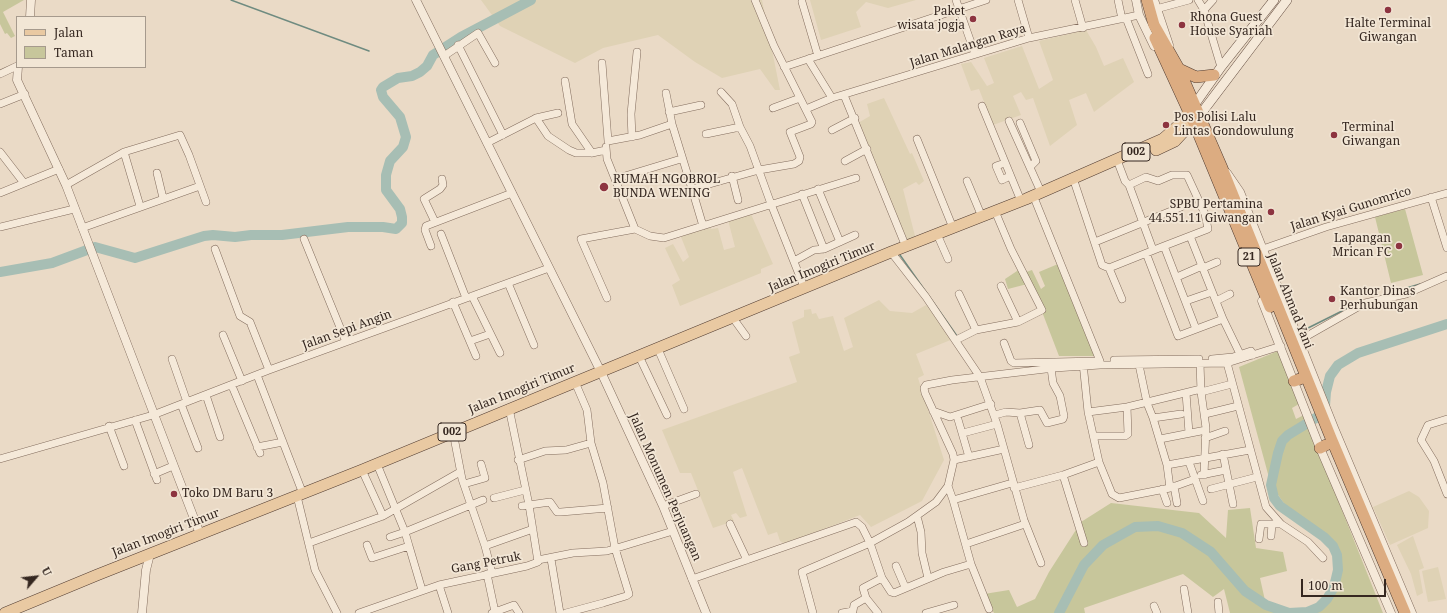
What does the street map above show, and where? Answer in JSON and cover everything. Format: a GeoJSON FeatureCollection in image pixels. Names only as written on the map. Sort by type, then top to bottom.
{"type":"FeatureCollection","features":[{"type":"Feature","properties":{"kind":"highway","name":"Jalan Ahmad Yani"},"geometry":{"type":"LineString","coordinates":[[1141,0],[1143,10],[1222,168],[1262,278],[1326,437],[1391,590],[1404,613]]}},
{"type":"Feature","properties":{"kind":"highway","name":"Jalan Ahmad Yani"},"geometry":{"type":"LineString","coordinates":[[1147,0],[1154,25],[1169,50],[1176,74]]}},
{"type":"Feature","properties":{"kind":"highway"},"geometry":{"type":"LineString","coordinates":[[1176,74],[1196,77],[1218,71]]}},
{"type":"Feature","properties":{"kind":"highway","name":"Jalan Ahmad Yani"},"geometry":{"type":"LineString","coordinates":[[1194,114],[1229,207],[1262,278]]}},
{"type":"Feature","properties":{"kind":"highway","name":"Jalan Ahmad Yani"},"geometry":{"type":"LineString","coordinates":[[1391,590],[1397,613]]}},
{"type":"Feature","properties":{"kind":"main road","name":"Jalan Imogiri Timur"},"geometry":{"type":"LineString","coordinates":[[1194,114],[1218,71],[1274,0]]}},
{"type":"Feature","properties":{"kind":"main road","name":"Jalan Imogiri Timur"},"geometry":{"type":"LineString","coordinates":[[5,613],[377,464],[509,408],[733,318],[804,287],[936,234],[1167,145],[1175,141],[1194,114],[1286,0]]}},
{"type":"Feature","properties":{"kind":"street"},"geometry":{"type":"LineString","coordinates":[[30,16],[31,0]]}},
{"type":"Feature","properties":{"kind":"street","name":"Jalan Monumen Perjuangan"},"geometry":{"type":"LineString","coordinates":[[416,0],[600,372],[663,506],[706,613]]}},
{"type":"Feature","properties":{"kind":"street"},"geometry":{"type":"LineString","coordinates":[[692,189],[732,176],[794,164],[799,161],[800,157],[790,132],[812,123],[784,66],[755,0]]}},
{"type":"Feature","properties":{"kind":"street"},"geometry":{"type":"LineString","coordinates":[[956,0],[975,54]]}},
{"type":"Feature","properties":{"kind":"street"},"geometry":{"type":"LineString","coordinates":[[784,66],[986,0]]}},
{"type":"Feature","properties":{"kind":"street"},"geometry":{"type":"LineString","coordinates":[[1018,0],[1029,38]]}},
{"type":"Feature","properties":{"kind":"street"},"geometry":{"type":"LineString","coordinates":[[1075,0],[1083,28]]}},
{"type":"Feature","properties":{"kind":"street"},"geometry":{"type":"LineString","coordinates":[[1118,0],[1124,18],[1148,74]]}},
{"type":"Feature","properties":{"kind":"street"},"geometry":{"type":"LineString","coordinates":[[1136,0],[1139,14],[1162,65],[1176,74]]}},
{"type":"Feature","properties":{"kind":"street"},"geometry":{"type":"LineString","coordinates":[[1154,0],[1168,39],[1169,50]]}},
{"type":"Feature","properties":{"kind":"street"},"geometry":{"type":"LineString","coordinates":[[1156,9],[1189,0]]}},
{"type":"Feature","properties":{"kind":"street"},"geometry":{"type":"LineString","coordinates":[[1198,0],[1204,10],[1218,71]]}},
{"type":"Feature","properties":{"kind":"street"},"geometry":{"type":"LineString","coordinates":[[1204,10],[1212,0]]}},
{"type":"Feature","properties":{"kind":"street"},"geometry":{"type":"LineString","coordinates":[[802,2],[818,56]]}},
{"type":"Feature","properties":{"kind":"street","name":"Jalan Malangan Raya"},"geometry":{"type":"LineString","coordinates":[[806,109],[832,98],[910,76],[1029,38],[1083,28],[1139,14]]}},
{"type":"Feature","properties":{"kind":"street"},"geometry":{"type":"LineString","coordinates":[[444,55],[478,33],[494,63]]}},
{"type":"Feature","properties":{"kind":"street"},"geometry":{"type":"LineString","coordinates":[[457,46],[503,135]]}},
{"type":"Feature","properties":{"kind":"street"},"geometry":{"type":"LineString","coordinates":[[632,137],[631,114],[637,52]]}},
{"type":"Feature","properties":{"kind":"street"},"geometry":{"type":"LineString","coordinates":[[808,59],[832,98]]}},
{"type":"Feature","properties":{"kind":"street"},"geometry":{"type":"LineString","coordinates":[[602,63],[608,141],[606,150],[608,160],[635,230]]}},
{"type":"Feature","properties":{"kind":"street"},"geometry":{"type":"LineString","coordinates":[[2,73],[16,68]]}},
{"type":"Feature","properties":{"kind":"street"},"geometry":{"type":"LineString","coordinates":[[18,68],[17,80],[25,94],[66,185],[153,415],[200,534]]}},
{"type":"Feature","properties":{"kind":"street"},"geometry":{"type":"LineString","coordinates":[[2,73],[17,80]]}},
{"type":"Feature","properties":{"kind":"street"},"geometry":{"type":"LineString","coordinates":[[565,81],[572,124],[592,153]]}},
{"type":"Feature","properties":{"kind":"street"},"geometry":{"type":"LineString","coordinates":[[722,92],[732,104],[740,126],[748,140],[771,204],[804,287]]}},
{"type":"Feature","properties":{"kind":"street"},"geometry":{"type":"LineString","coordinates":[[666,93],[669,112],[681,159],[703,226]]}},
{"type":"Feature","properties":{"kind":"street"},"geometry":{"type":"LineString","coordinates":[[0,104],[25,94]]}},
{"type":"Feature","properties":{"kind":"street"},"geometry":{"type":"LineString","coordinates":[[844,95],[866,149],[899,249],[980,377],[995,415],[1013,486],[1025,524],[1041,563]]}},
{"type":"Feature","properties":{"kind":"street"},"geometry":{"type":"LineString","coordinates":[[774,108],[800,98]]}},
{"type":"Feature","properties":{"kind":"street"},"geometry":{"type":"LineString","coordinates":[[669,112],[701,105]]}},
{"type":"Feature","properties":{"kind":"street"},"geometry":{"type":"LineString","coordinates":[[982,106],[1010,176],[1031,197]]}},
{"type":"Feature","properties":{"kind":"street"},"geometry":{"type":"LineString","coordinates":[[487,143],[536,118],[558,113]]}},
{"type":"Feature","properties":{"kind":"street"},"geometry":{"type":"LineString","coordinates":[[536,118],[548,136],[569,150],[576,153],[592,153],[606,150]]}},
{"type":"Feature","properties":{"kind":"street"},"geometry":{"type":"LineString","coordinates":[[832,130],[854,118]]}},
{"type":"Feature","properties":{"kind":"street"},"geometry":{"type":"LineString","coordinates":[[1009,121],[1030,167],[1031,197],[1100,363]]}},
{"type":"Feature","properties":{"kind":"street"},"geometry":{"type":"LineString","coordinates":[[1020,123],[1036,161],[1030,167]]}},
{"type":"Feature","properties":{"kind":"street"},"geometry":{"type":"LineString","coordinates":[[608,141],[632,137],[672,124]]}},
{"type":"Feature","properties":{"kind":"street"},"geometry":{"type":"LineString","coordinates":[[706,134],[740,126]]}},
{"type":"Feature","properties":{"kind":"street"},"geometry":{"type":"LineString","coordinates":[[66,185],[124,152],[180,135],[206,202]]}},
{"type":"Feature","properties":{"kind":"street"},"geometry":{"type":"LineString","coordinates":[[917,139],[953,228]]}},
{"type":"Feature","properties":{"kind":"street"},"geometry":{"type":"LineString","coordinates":[[845,161],[866,149]]}},
{"type":"Feature","properties":{"kind":"street"},"geometry":{"type":"LineString","coordinates":[[0,152],[24,183]]}},
{"type":"Feature","properties":{"kind":"street"},"geometry":{"type":"LineString","coordinates":[[124,152],[140,206]]}},
{"type":"Feature","properties":{"kind":"street"},"geometry":{"type":"LineString","coordinates":[[616,179],[681,159]]}},
{"type":"Feature","properties":{"kind":"street"},"geometry":{"type":"LineString","coordinates":[[1118,163],[1144,222],[1149,252],[1178,336],[1223,319]]}},
{"type":"Feature","properties":{"kind":"street"},"geometry":{"type":"LineString","coordinates":[[1222,168],[1240,192],[1300,340],[1305,384]]}},
{"type":"Feature","properties":{"kind":"street"},"geometry":{"type":"LineString","coordinates":[[0,193],[59,169]]}},
{"type":"Feature","properties":{"kind":"street"},"geometry":{"type":"LineString","coordinates":[[157,173],[163,198]]}},
{"type":"Feature","properties":{"kind":"street"},"geometry":{"type":"LineString","coordinates":[[1109,268],[1208,228],[1205,214],[1187,175],[1172,175],[1158,181],[1146,177],[1129,185]]}},
{"type":"Feature","properties":{"kind":"street"},"geometry":{"type":"LineString","coordinates":[[732,176],[738,200]]}},
{"type":"Feature","properties":{"kind":"street"},"geometry":{"type":"LineString","coordinates":[[607,298],[580,240],[635,230],[650,236],[664,238],[856,178]]}},
{"type":"Feature","properties":{"kind":"street"},"geometry":{"type":"LineString","coordinates":[[435,222],[424,199],[440,189],[443,185],[442,179]]}},
{"type":"Feature","properties":{"kind":"street"},"geometry":{"type":"LineString","coordinates":[[967,181],[982,217]]}},
{"type":"Feature","properties":{"kind":"street"},"geometry":{"type":"LineString","coordinates":[[1074,181],[1102,265],[1109,268],[1122,298]]}},
{"type":"Feature","properties":{"kind":"street"},"geometry":{"type":"LineString","coordinates":[[82,228],[140,206],[200,186]]}},
{"type":"Feature","properties":{"kind":"street"},"geometry":{"type":"LineString","coordinates":[[818,190],[840,242]]}},
{"type":"Feature","properties":{"kind":"street"},"geometry":{"type":"LineString","coordinates":[[431,246],[425,228],[435,222],[512,193]]}},
{"type":"Feature","properties":{"kind":"street","name":"Jalan Kyai Gunomrico"},"geometry":{"type":"LineString","coordinates":[[1263,249],[1326,227],[1447,193]]}},
{"type":"Feature","properties":{"kind":"street"},"geometry":{"type":"LineString","coordinates":[[802,194],[824,249]]}},
{"type":"Feature","properties":{"kind":"street"},"geometry":{"type":"LineString","coordinates":[[1431,197],[1447,248]]}},
{"type":"Feature","properties":{"kind":"street"},"geometry":{"type":"LineString","coordinates":[[1095,242],[1181,207]]}},
{"type":"Feature","properties":{"kind":"street"},"geometry":{"type":"LineString","coordinates":[[1229,207],[1230,223],[1281,346],[1305,384]]}},
{"type":"Feature","properties":{"kind":"street"},"geometry":{"type":"LineString","coordinates":[[0,226],[74,209]]}},
{"type":"Feature","properties":{"kind":"street"},"geometry":{"type":"LineString","coordinates":[[956,340],[976,330],[1018,322],[1042,310],[1011,249],[995,211]]}},
{"type":"Feature","properties":{"kind":"street"},"geometry":{"type":"LineString","coordinates":[[441,234],[469,297],[500,353]]}},
{"type":"Feature","properties":{"kind":"street"},"geometry":{"type":"LineString","coordinates":[[936,234],[948,259]]}},
{"type":"Feature","properties":{"kind":"street"},"geometry":{"type":"LineString","coordinates":[[794,261],[814,250],[824,249],[855,235]]}},
{"type":"Feature","properties":{"kind":"street"},"geometry":{"type":"LineString","coordinates":[[1190,236],[1223,319],[1240,354]]}},
{"type":"Feature","properties":{"kind":"street"},"geometry":{"type":"LineString","coordinates":[[304,239],[316,263],[346,342]]}},
{"type":"Feature","properties":{"kind":"street"},"geometry":{"type":"LineString","coordinates":[[1164,246],[1196,329]]}},
{"type":"Feature","properties":{"kind":"street"},"geometry":{"type":"LineString","coordinates":[[215,249],[240,316],[250,322],[269,370]]}},
{"type":"Feature","properties":{"kind":"street"},"geometry":{"type":"LineString","coordinates":[[1177,277],[1217,262]]}},
{"type":"Feature","properties":{"kind":"street","name":"Jalan Sepi Angin"},"geometry":{"type":"LineString","coordinates":[[0,459],[109,426],[153,415],[232,386],[242,380],[549,268]]}},
{"type":"Feature","properties":{"kind":"street"},"geometry":{"type":"LineString","coordinates":[[1300,340],[1365,303],[1406,294],[1447,276]]}},
{"type":"Feature","properties":{"kind":"street"},"geometry":{"type":"LineString","coordinates":[[508,282],[534,345]]}},
{"type":"Feature","properties":{"kind":"street"},"geometry":{"type":"LineString","coordinates":[[1001,286],[1018,322]]}},
{"type":"Feature","properties":{"kind":"street"},"geometry":{"type":"LineString","coordinates":[[1186,302],[1212,292]]}},
{"type":"Feature","properties":{"kind":"street"},"geometry":{"type":"LineString","coordinates":[[959,294],[976,330]]}},
{"type":"Feature","properties":{"kind":"street"},"geometry":{"type":"LineString","coordinates":[[1216,301],[1230,294]]}},
{"type":"Feature","properties":{"kind":"street"},"geometry":{"type":"LineString","coordinates":[[453,302],[476,356]]}},
{"type":"Feature","properties":{"kind":"street"},"geometry":{"type":"LineString","coordinates":[[733,318],[746,336]]}},
{"type":"Feature","properties":{"kind":"street"},"geometry":{"type":"LineString","coordinates":[[470,341],[490,334]]}},
{"type":"Feature","properties":{"kind":"street"},"geometry":{"type":"LineString","coordinates":[[223,335],[242,380]]}},
{"type":"Feature","properties":{"kind":"street"},"geometry":{"type":"LineString","coordinates":[[1004,343],[1011,361],[1024,367]]}},
{"type":"Feature","properties":{"kind":"street"},"geometry":{"type":"LineString","coordinates":[[1139,362],[1227,363],[1281,346]]}},
{"type":"Feature","properties":{"kind":"street"},"geometry":{"type":"LineString","coordinates":[[658,349],[684,409]]}},
{"type":"Feature","properties":{"kind":"street"},"geometry":{"type":"LineString","coordinates":[[813,613],[802,572],[870,543],[917,516],[936,502],[948,486],[954,460],[950,445],[925,393],[924,388],[926,385],[980,377],[1024,367],[1213,359],[1233,357],[1240,354],[1253,354]]}},
{"type":"Feature","properties":{"kind":"street"},"geometry":{"type":"LineString","coordinates":[[639,356],[667,415]]}},
{"type":"Feature","properties":{"kind":"street"},"geometry":{"type":"LineString","coordinates":[[172,359],[198,448]]}},
{"type":"Feature","properties":{"kind":"street"},"geometry":{"type":"LineString","coordinates":[[1139,362],[1147,403],[1154,418],[1177,503]]}},
{"type":"Feature","properties":{"kind":"street"},"geometry":{"type":"LineString","coordinates":[[1200,363],[1201,391],[1205,414],[1204,475]]}},
{"type":"Feature","properties":{"kind":"street"},"geometry":{"type":"LineString","coordinates":[[1227,363],[1266,507],[1281,524],[1308,542],[1323,558]]}},
{"type":"Feature","properties":{"kind":"street"},"geometry":{"type":"LineString","coordinates":[[1083,364],[1088,412],[1100,462],[1108,487],[1116,497],[1172,487],[1204,475],[1226,470]]}},
{"type":"Feature","properties":{"kind":"street"},"geometry":{"type":"LineString","coordinates":[[995,415],[1006,412],[1020,413],[1040,410],[1047,423],[1064,418],[1060,396],[1053,383],[1053,366]]}},
{"type":"Feature","properties":{"kind":"street"},"geometry":{"type":"LineString","coordinates":[[256,375],[283,442],[300,495],[315,572],[337,613]]}},
{"type":"Feature","properties":{"kind":"street"},"geometry":{"type":"LineString","coordinates":[[566,613],[628,595],[626,580],[615,548],[608,508],[591,443],[587,410],[575,382]]}},
{"type":"Feature","properties":{"kind":"street"},"geometry":{"type":"LineString","coordinates":[[1088,412],[1147,403],[1186,393],[1232,384]]}},
{"type":"Feature","properties":{"kind":"street"},"geometry":{"type":"LineString","coordinates":[[232,386],[258,450],[283,442]]}},
{"type":"Feature","properties":{"kind":"street"},"geometry":{"type":"LineString","coordinates":[[1186,393],[1189,433]]}},
{"type":"Feature","properties":{"kind":"street"},"geometry":{"type":"LineString","coordinates":[[206,395],[220,436]]}},
{"type":"Feature","properties":{"kind":"street"},"geometry":{"type":"LineString","coordinates":[[933,410],[948,417],[957,416],[991,404]]}},
{"type":"Feature","properties":{"kind":"street"},"geometry":{"type":"LineString","coordinates":[[1205,414],[1238,406]]}},
{"type":"Feature","properties":{"kind":"street"},"geometry":{"type":"LineString","coordinates":[[1094,436],[1125,436],[1128,434],[1126,407]]}},
{"type":"Feature","properties":{"kind":"street","name":"Gang Petruk"},"geometry":{"type":"LineString","coordinates":[[359,613],[422,590],[489,573],[535,564],[538,560],[533,529],[525,505],[526,490],[518,460],[509,408]]}},
{"type":"Feature","properties":{"kind":"street"},"geometry":{"type":"LineString","coordinates":[[1020,413],[1029,445]]}},
{"type":"Feature","properties":{"kind":"street"},"geometry":{"type":"LineString","coordinates":[[1154,418],[1181,414]]}},
{"type":"Feature","properties":{"kind":"street"},"geometry":{"type":"LineString","coordinates":[[957,416],[969,457]]}},
{"type":"Feature","properties":{"kind":"street"},"geometry":{"type":"LineString","coordinates":[[1447,419],[1428,425],[1421,440],[1434,461],[1447,494]]}},
{"type":"Feature","properties":{"kind":"street"},"geometry":{"type":"LineString","coordinates":[[135,420],[156,477],[173,466]]}},
{"type":"Feature","properties":{"kind":"street"},"geometry":{"type":"LineString","coordinates":[[963,433],[997,424]]}},
{"type":"Feature","properties":{"kind":"street"},"geometry":{"type":"LineString","coordinates":[[109,426],[124,466]]}},
{"type":"Feature","properties":{"kind":"street"},"geometry":{"type":"LineString","coordinates":[[1160,439],[1189,433],[1205,434],[1225,431]]}},
{"type":"Feature","properties":{"kind":"street"},"geometry":{"type":"LineString","coordinates":[[453,432],[460,472],[485,546],[494,612],[514,605],[520,613]]}},
{"type":"Feature","properties":{"kind":"street"},"geometry":{"type":"LineString","coordinates":[[518,460],[545,451],[566,450],[591,443]]}},
{"type":"Feature","properties":{"kind":"street"},"geometry":{"type":"LineString","coordinates":[[954,460],[1004,449]]}},
{"type":"Feature","properties":{"kind":"street"},"geometry":{"type":"LineString","coordinates":[[1167,466],[1250,450]]}},
{"type":"Feature","properties":{"kind":"street"},"geometry":{"type":"LineString","coordinates":[[1223,454],[1233,504]]}},
{"type":"Feature","properties":{"kind":"street"},"geometry":{"type":"LineString","coordinates":[[953,500],[1063,476],[1100,462]]}},
{"type":"Feature","properties":{"kind":"street"},"geometry":{"type":"LineString","coordinates":[[1189,462],[1203,501]]}},
{"type":"Feature","properties":{"kind":"street"},"geometry":{"type":"LineString","coordinates":[[377,464],[405,532],[422,590]]}},
{"type":"Feature","properties":{"kind":"street"},"geometry":{"type":"LineString","coordinates":[[464,484],[485,478],[481,464]]}},
{"type":"Feature","properties":{"kind":"street"},"geometry":{"type":"LineString","coordinates":[[362,470],[383,516]]}},
{"type":"Feature","properties":{"kind":"street"},"geometry":{"type":"LineString","coordinates":[[309,543],[383,516],[460,472]]}},
{"type":"Feature","properties":{"kind":"street"},"geometry":{"type":"LineString","coordinates":[[1063,476],[1084,543]]}},
{"type":"Feature","properties":{"kind":"street"},"geometry":{"type":"LineString","coordinates":[[1210,489],[1257,477]]}},
{"type":"Feature","properties":{"kind":"street"},"geometry":{"type":"LineString","coordinates":[[948,486],[971,564],[989,609]]}},
{"type":"Feature","properties":{"kind":"street"},"geometry":{"type":"LineString","coordinates":[[1162,489],[1166,503]]}},
{"type":"Feature","properties":{"kind":"street"},"geometry":{"type":"LineString","coordinates":[[494,498],[526,490]]}},
{"type":"Feature","properties":{"kind":"street"},"geometry":{"type":"LineString","coordinates":[[663,506],[696,494]]}},
{"type":"Feature","properties":{"kind":"street"},"geometry":{"type":"LineString","coordinates":[[390,537],[483,500]]}},
{"type":"Feature","properties":{"kind":"street"},"geometry":{"type":"LineString","coordinates":[[525,505],[550,502],[557,512],[608,508]]}},
{"type":"Feature","properties":{"kind":"street"},"geometry":{"type":"LineString","coordinates":[[917,516],[922,532],[922,553],[928,578]]}},
{"type":"Feature","properties":{"kind":"street"},"geometry":{"type":"LineString","coordinates":[[692,579],[856,522],[862,527],[870,543],[882,578],[892,593],[928,578],[971,564]]}},
{"type":"Feature","properties":{"kind":"street"},"geometry":{"type":"LineString","coordinates":[[730,524],[747,560]]}},
{"type":"Feature","properties":{"kind":"street"},"geometry":{"type":"LineString","coordinates":[[966,544],[1025,524]]}},
{"type":"Feature","properties":{"kind":"street"},"geometry":{"type":"LineString","coordinates":[[1258,539],[1261,524],[1281,524]]}},
{"type":"Feature","properties":{"kind":"street"},"geometry":{"type":"LineString","coordinates":[[1271,536],[1272,524]]}},
{"type":"Feature","properties":{"kind":"street"},"geometry":{"type":"LineString","coordinates":[[485,546],[533,529]]}},
{"type":"Feature","properties":{"kind":"street"},"geometry":{"type":"LineString","coordinates":[[538,560],[552,559],[573,553],[607,551],[673,530]]}},
{"type":"Feature","properties":{"kind":"street"},"geometry":{"type":"LineString","coordinates":[[367,545],[372,558],[409,546]]}},
{"type":"Feature","properties":{"kind":"street"},"geometry":{"type":"LineString","coordinates":[[142,613],[146,570],[150,554]]}},
{"type":"Feature","properties":{"kind":"street"},"geometry":{"type":"LineString","coordinates":[[552,559],[560,613]]}},
{"type":"Feature","properties":{"kind":"street"},"geometry":{"type":"LineString","coordinates":[[896,566],[905,587]]}},
{"type":"Feature","properties":{"kind":"street"},"geometry":{"type":"LineString","coordinates":[[878,613],[866,598],[864,587],[882,578]]}},
{"type":"Feature","properties":{"kind":"street"},"geometry":{"type":"LineString","coordinates":[[439,585],[448,613]]}},
{"type":"Feature","properties":{"kind":"street"},"geometry":{"type":"LineString","coordinates":[[1184,589],[1188,613]]}},
{"type":"Feature","properties":{"kind":"street"},"geometry":{"type":"LineString","coordinates":[[1390,613],[1391,590]]}},
{"type":"Feature","properties":{"kind":"street"},"geometry":{"type":"LineString","coordinates":[[1391,590],[1412,613]]}},
{"type":"Feature","properties":{"kind":"street"},"geometry":{"type":"LineString","coordinates":[[842,613],[853,611],[854,605],[866,598]]}},
{"type":"Feature","properties":{"kind":"street"},"geometry":{"type":"LineString","coordinates":[[1218,602],[1219,613]]}},
{"type":"Feature","properties":{"kind":"street"},"geometry":{"type":"LineString","coordinates":[[927,613],[954,605]]}},
{"type":"Feature","properties":{"kind":"shaded area"},"geometry":{"type":"Polygon","coordinates":[[[481,0],[762,0],[780,90],[775,90],[760,69],[722,78],[695,62],[658,35],[603,48],[575,63],[500,26],[481,0]]]}},
{"type":"Feature","properties":{"kind":"shaded area"},"geometry":{"type":"Polygon","coordinates":[[[810,0],[916,0],[888,8],[866,2],[856,12],[861,27],[821,40],[810,0]]]}},
{"type":"Feature","properties":{"kind":"shaded area"},"geometry":{"type":"Polygon","coordinates":[[[1086,30],[1096,47],[1104,66],[1123,58],[1134,82],[1094,112],[1086,93],[1069,100],[1077,125],[1050,146],[1033,98],[1026,100],[1021,92],[1013,96],[1021,115],[993,125],[979,89],[971,91],[961,64],[971,62],[987,86],[994,83],[984,58],[1022,46],[1039,89],[1053,80],[1039,41],[1086,30]]]}},
{"type":"Feature","properties":{"kind":"shaded area"},"geometry":{"type":"Polygon","coordinates":[[[884,98],[910,154],[912,153],[924,181],[919,185],[916,182],[903,189],[915,236],[907,240],[858,123],[870,116],[867,104],[884,98]]]}},
{"type":"Feature","properties":{"kind":"shaded area"},"geometry":{"type":"Polygon","coordinates":[[[751,214],[773,264],[761,269],[761,273],[680,306],[672,285],[680,280],[665,248],[673,244],[683,262],[689,257],[681,237],[709,225],[711,229],[718,228],[724,250],[735,247],[728,220],[751,214]]]}},
{"type":"Feature","properties":{"kind":"shaded area"},"geometry":{"type":"Polygon","coordinates":[[[879,300],[890,311],[912,313],[926,305],[953,339],[916,354],[924,375],[918,378],[944,460],[922,501],[871,527],[860,515],[785,544],[780,541],[777,532],[768,535],[742,468],[733,472],[747,516],[740,518],[736,513],[731,515],[734,521],[713,528],[691,473],[680,473],[662,430],[797,382],[789,357],[800,353],[792,322],[804,317],[804,310],[811,309],[812,314],[816,313],[819,319],[833,316],[844,351],[853,347],[844,318],[879,300]]]}},
{"type":"Feature","properties":{"kind":"shaded area"},"geometry":{"type":"Polygon","coordinates":[[[1409,491],[1419,497],[1429,511],[1428,528],[1390,545],[1373,507],[1409,491]]]}},
{"type":"Feature","properties":{"kind":"shaded area"},"geometry":{"type":"Polygon","coordinates":[[[1413,536],[1424,568],[1419,570],[1423,593],[1417,596],[1411,574],[1397,545],[1413,536]]]}},
{"type":"Feature","properties":{"kind":"shaded area"},"geometry":{"type":"Polygon","coordinates":[[[1438,567],[1446,599],[1428,602],[1422,571],[1438,567]]]}},
{"type":"Feature","properties":{"kind":"green space"},"geometry":{"type":"Polygon","coordinates":[[[0,0],[24,0],[3,12],[15,36],[11,38],[7,33],[5,34],[0,24],[0,0]]]}},
{"type":"Feature","properties":{"kind":"green space","name":"Lapangan Mrican FC"},"geometry":{"type":"Polygon","coordinates":[[[1405,209],[1423,275],[1391,283],[1375,217],[1405,209]]]}},
{"type":"Feature","properties":{"kind":"green space"},"geometry":{"type":"Polygon","coordinates":[[[1058,264],[1097,356],[1059,356],[1031,283],[1008,289],[1005,279],[1023,267],[1026,272],[1032,270],[1041,289],[1045,286],[1039,272],[1058,264]]]}},
{"type":"Feature","properties":{"kind":"green space"},"geometry":{"type":"Polygon","coordinates":[[[1278,351],[1299,404],[1292,408],[1296,419],[1304,415],[1383,613],[1230,613],[1224,589],[1213,597],[1183,574],[1084,608],[1085,613],[994,613],[984,594],[1009,590],[1017,607],[1035,599],[1049,572],[1081,522],[1111,503],[1199,513],[1226,538],[1228,510],[1250,508],[1256,548],[1283,552],[1287,571],[1260,578],[1266,605],[1307,612],[1327,599],[1334,587],[1333,546],[1324,537],[1293,516],[1271,485],[1239,367],[1278,351]]]}},
{"type":"Feature","properties":{"kind":"waterway"},"geometry":{"type":"LineString","coordinates":[[231,0],[369,51]]}},
{"type":"Feature","properties":{"kind":"waterway"},"geometry":{"type":"LineString","coordinates":[[0,272],[52,263],[95,247],[135,258],[204,236],[213,235],[235,237],[251,235],[282,235],[348,227],[383,227],[396,229],[402,223],[402,217],[400,209],[386,190],[386,175],[390,161],[403,147],[406,137],[400,117],[383,97],[381,90],[383,87],[398,78],[412,76],[420,72],[427,66],[433,55],[461,37],[531,0]]}},
{"type":"Feature","properties":{"kind":"waterway"},"geometry":{"type":"LineString","coordinates":[[900,255],[957,336]]}},
{"type":"Feature","properties":{"kind":"waterway"},"geometry":{"type":"LineString","coordinates":[[1393,292],[1420,284]]}},
{"type":"Feature","properties":{"kind":"waterway"},"geometry":{"type":"LineString","coordinates":[[1304,330],[1354,305]]}},
{"type":"Feature","properties":{"kind":"waterway"},"geometry":{"type":"LineString","coordinates":[[1059,613],[1084,565],[1103,545],[1135,527],[1158,526],[1182,533],[1211,552],[1245,591],[1266,605],[1289,613],[1307,612],[1319,607],[1327,599],[1334,587],[1338,570],[1337,555],[1333,546],[1324,537],[1280,506],[1274,498],[1271,485],[1282,441],[1288,435],[1319,416],[1325,406],[1326,392],[1330,376],[1338,365],[1358,353],[1447,324]]}},
{"type":"Feature","properties":{"kind":"place","name":"Halte Terminal Giwangan"},"geometry":{"type":"Point","coordinates":[1388,10]}},
{"type":"Feature","properties":{"kind":"place","name":"Paket wisata jogja"},"geometry":{"type":"Point","coordinates":[973,19]}},
{"type":"Feature","properties":{"kind":"place","name":"Rhona Guest House Syariah"},"geometry":{"type":"Point","coordinates":[1182,25]}},
{"type":"Feature","properties":{"kind":"place","name":"Pos Polisi Lalu Lintas Gondowulung"},"geometry":{"type":"Point","coordinates":[1166,125]}},
{"type":"Feature","properties":{"kind":"place","name":"Terminal Giwangan"},"geometry":{"type":"Point","coordinates":[1334,135]}},
{"type":"Feature","properties":{"kind":"place","name":"RUMAH NGOBROL BUNDA WENING"},"geometry":{"type":"Point","coordinates":[604,187]}},
{"type":"Feature","properties":{"kind":"place","name":"SPBU Pertamina 44.551.11 Giwangan"},"geometry":{"type":"Point","coordinates":[1271,212]}},
{"type":"Feature","properties":{"kind":"place","name":"Lapangan Mrican FC"},"geometry":{"type":"Point","coordinates":[1399,246]}},
{"type":"Feature","properties":{"kind":"place","name":"Kantor Dinas Perhubungan"},"geometry":{"type":"Point","coordinates":[1332,299]}},
{"type":"Feature","properties":{"kind":"place","name":"Toko DM Baru 3"},"geometry":{"type":"Point","coordinates":[174,494]}}]}
